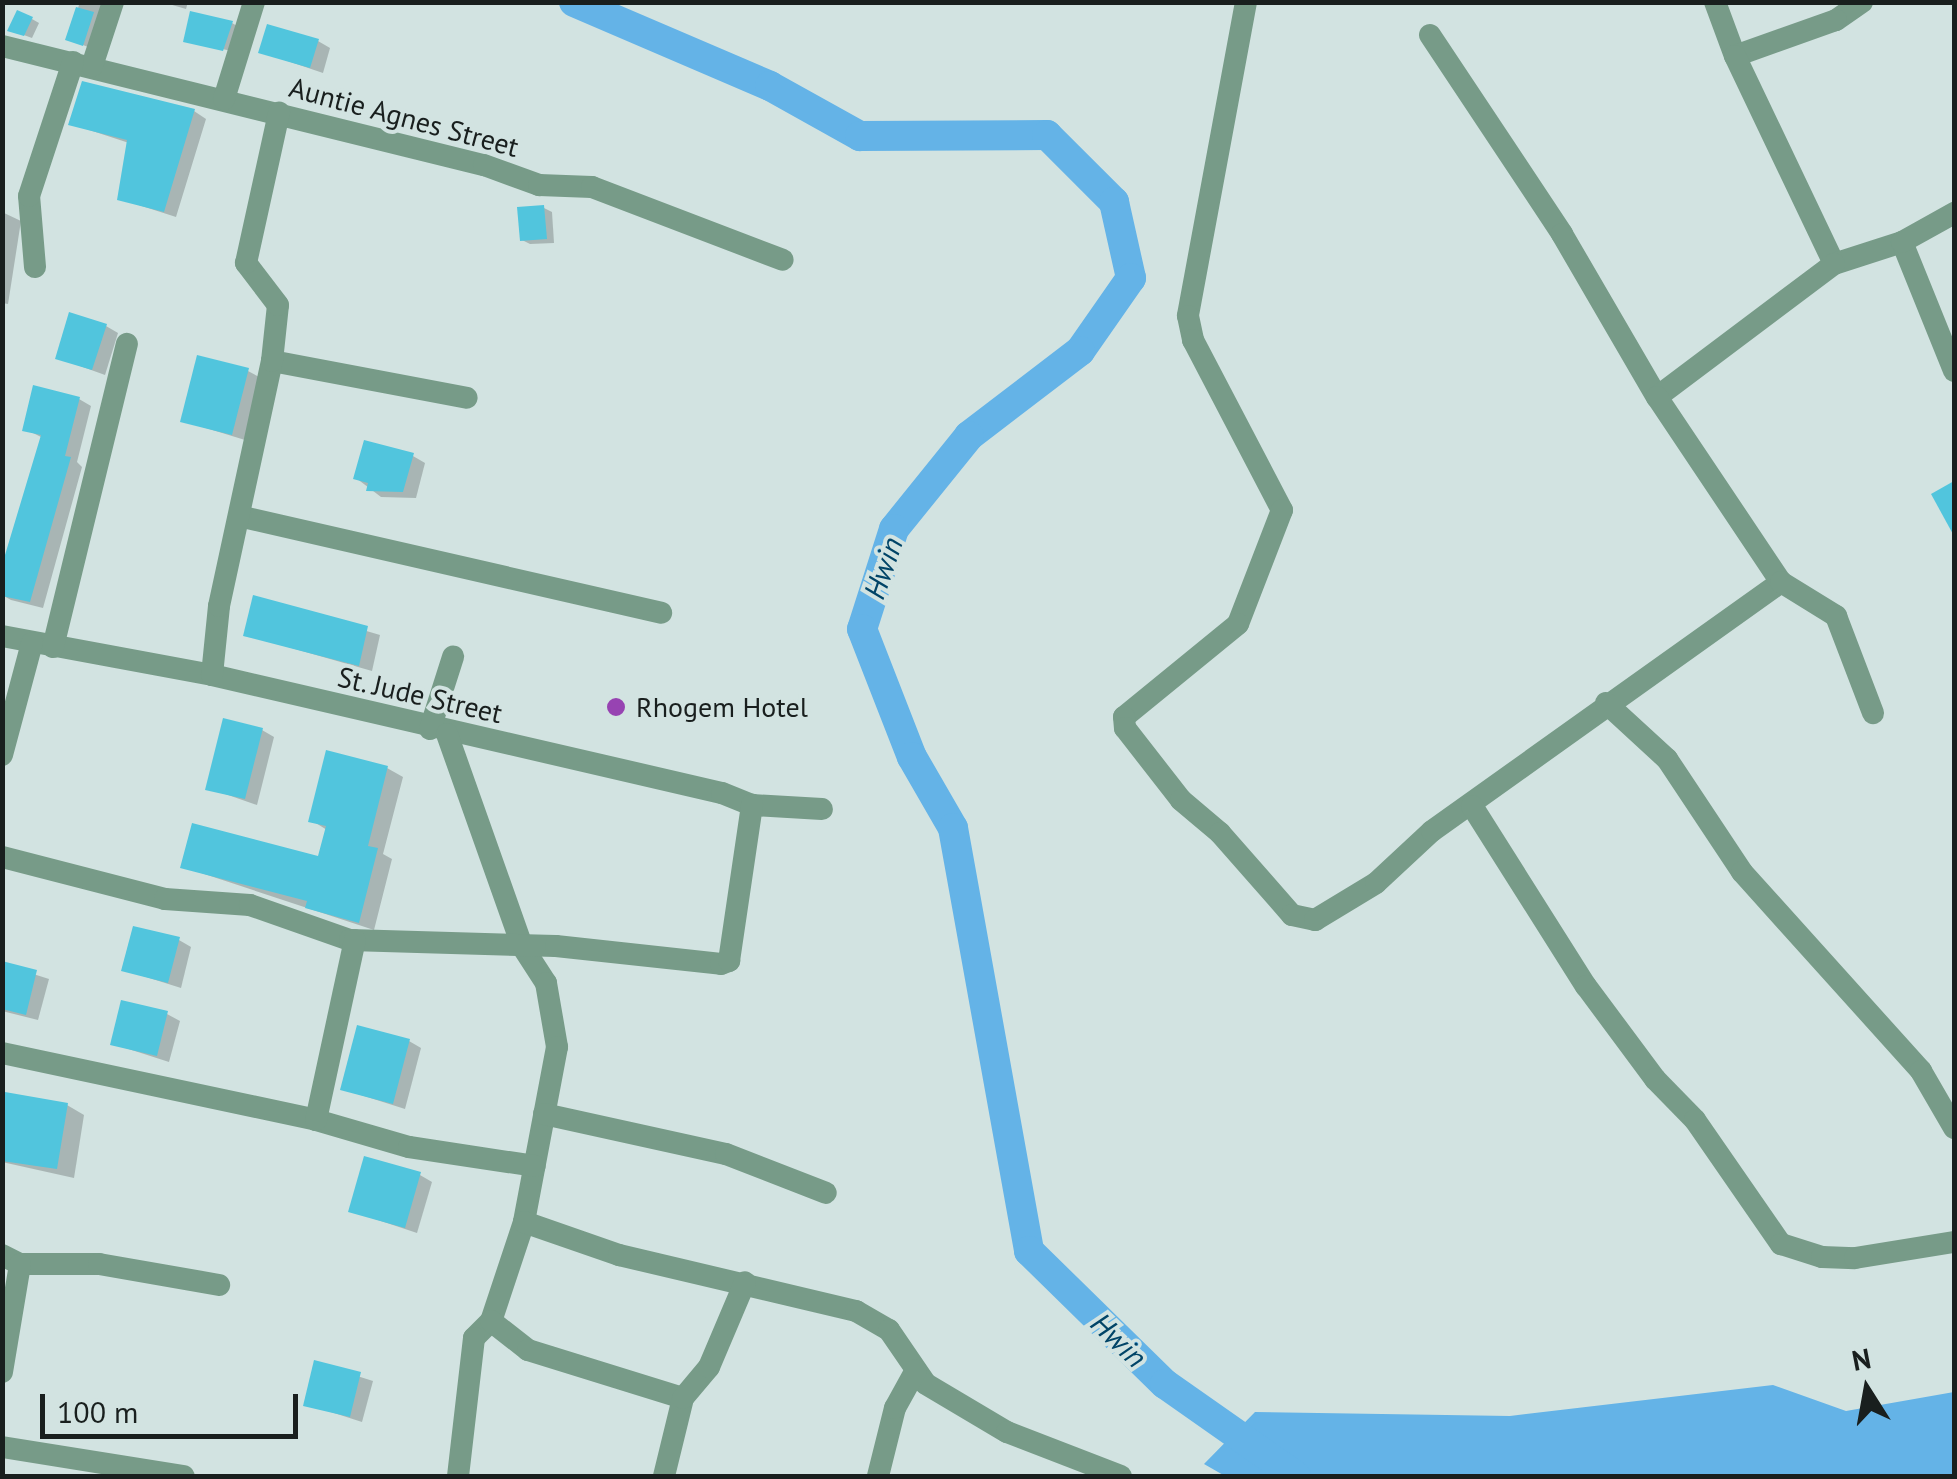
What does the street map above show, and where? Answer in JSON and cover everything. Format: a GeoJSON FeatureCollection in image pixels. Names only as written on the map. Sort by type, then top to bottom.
{"type":"FeatureCollection","features":[{"type":"Feature","properties":{"kind":"street"},"geometry":{"type":"LineString","coordinates":[[35,267],[29,196],[113,2]]}},
{"type":"Feature","properties":{"kind":"street"},"geometry":{"type":"LineString","coordinates":[[224,99],[254,2]]}},
{"type":"Feature","properties":{"kind":"street"},"geometry":{"type":"LineString","coordinates":[[1246,2],[1188,316],[1193,340],[1275,489],[1282,510],[1278,532],[1224,642],[1124,717],[1125,728],[1180,800],[1301,922],[1376,883],[1432,831],[1472,806],[1606,703],[1781,582]]}},
{"type":"Feature","properties":{"kind":"street"},"geometry":{"type":"LineString","coordinates":[[1715,2],[1735,56],[1834,264]]}},
{"type":"Feature","properties":{"kind":"street"},"geometry":{"type":"LineString","coordinates":[[1735,56],[1836,20],[1862,2]]}},
{"type":"Feature","properties":{"kind":"street"},"geometry":{"type":"LineString","coordinates":[[1430,35],[1562,234],[1657,398],[1781,582],[1830,608],[1873,713]]}},
{"type":"Feature","properties":{"kind":"street","name":"Auntie Agnes Street"},"geometry":{"type":"LineString","coordinates":[[2,46],[224,99],[539,185],[616,193],[783,260]]}},
{"type":"Feature","properties":{"kind":"street"},"geometry":{"type":"LineString","coordinates":[[212,675],[220,606],[243,516],[272,361],[278,305],[246,264],[279,114]]}},
{"type":"Feature","properties":{"kind":"street"},"geometry":{"type":"LineString","coordinates":[[1657,398],[1834,264],[1902,242],[1954,214]]}},
{"type":"Feature","properties":{"kind":"street"},"geometry":{"type":"LineString","coordinates":[[1902,242],[1954,371]]}},
{"type":"Feature","properties":{"kind":"street"},"geometry":{"type":"LineString","coordinates":[[2,755],[42,645],[127,344]]}},
{"type":"Feature","properties":{"kind":"street"},"geometry":{"type":"LineString","coordinates":[[272,361],[467,398]]}},
{"type":"Feature","properties":{"kind":"street"},"geometry":{"type":"LineString","coordinates":[[243,516],[660,613]]}},
{"type":"Feature","properties":{"kind":"street","name":"St. Jude Street"},"geometry":{"type":"LineString","coordinates":[[2,636],[212,675],[438,731],[722,793],[752,805],[822,809]]}},
{"type":"Feature","properties":{"kind":"street"},"geometry":{"type":"LineString","coordinates":[[453,657],[438,731],[522,946],[546,983],[556,1026],[524,1222],[490,1321],[474,1338],[458,1476]]}},
{"type":"Feature","properties":{"kind":"street"},"geometry":{"type":"LineString","coordinates":[[1606,703],[1667,758],[1742,872],[1921,1072],[1954,1128]]}},
{"type":"Feature","properties":{"kind":"street"},"geometry":{"type":"LineString","coordinates":[[2,857],[164,900],[250,904],[355,940],[522,946],[726,963],[752,805]]}},
{"type":"Feature","properties":{"kind":"street"},"geometry":{"type":"LineString","coordinates":[[1472,806],[1586,986],[1654,1079],[1695,1120],[1781,1244],[1822,1257],[1855,1258],[1954,1242]]}},
{"type":"Feature","properties":{"kind":"street"},"geometry":{"type":"LineString","coordinates":[[316,1120],[355,940]]}},
{"type":"Feature","properties":{"kind":"street"},"geometry":{"type":"LineString","coordinates":[[2,1052],[316,1120],[409,1146],[535,1166]]}},
{"type":"Feature","properties":{"kind":"street"},"geometry":{"type":"LineString","coordinates":[[544,1114],[726,1154],[826,1193]]}},
{"type":"Feature","properties":{"kind":"street"},"geometry":{"type":"LineString","coordinates":[[524,1222],[618,1256],[810,1295],[874,1318],[926,1384],[1008,1432],[1120,1476]]}},
{"type":"Feature","properties":{"kind":"street"},"geometry":{"type":"LineString","coordinates":[[2,1372],[11,1260],[99,1264],[219,1286]]}},
{"type":"Feature","properties":{"kind":"street"},"geometry":{"type":"LineString","coordinates":[[664,1476],[683,1398],[709,1367],[746,1282]]}},
{"type":"Feature","properties":{"kind":"street"},"geometry":{"type":"LineString","coordinates":[[490,1321],[528,1350],[683,1398]]}},
{"type":"Feature","properties":{"kind":"street"},"geometry":{"type":"LineString","coordinates":[[878,1476],[902,1390],[916,1370]]}},
{"type":"Feature","properties":{"kind":"street"},"geometry":{"type":"LineString","coordinates":[[2,1447],[184,1476]]}},
{"type":"Feature","properties":{"kind":"water"},"geometry":{"type":"Polygon","coordinates":[[[1773,1385],[1846,1411],[1954,1392],[1954,1476],[1225,1476],[1204,1464],[1255,1412],[1510,1416],[1773,1385]]]}},
{"type":"Feature","properties":{"kind":"building"},"geometry":{"type":"Polygon","coordinates":[[[76,7],[94,12],[83,46],[65,40],[76,7]]]}},
{"type":"Feature","properties":{"kind":"building"},"geometry":{"type":"Polygon","coordinates":[[[17,10],[33,17],[24,36],[7,31],[17,10]]]}},
{"type":"Feature","properties":{"kind":"building"},"geometry":{"type":"Polygon","coordinates":[[[190,11],[233,21],[223,51],[183,42],[190,11]]]}},
{"type":"Feature","properties":{"kind":"building"},"geometry":{"type":"Polygon","coordinates":[[[267,24],[319,39],[310,68],[258,53],[267,24]]]}},
{"type":"Feature","properties":{"kind":"building"},"geometry":{"type":"Polygon","coordinates":[[[82,81],[195,109],[164,212],[117,200],[127,140],[68,125],[82,81]]]}},
{"type":"Feature","properties":{"kind":"building"},"geometry":{"type":"Polygon","coordinates":[[[544,205],[547,239],[520,241],[517,207],[544,205]]]}},
{"type":"Feature","properties":{"kind":"building"},"geometry":{"type":"Polygon","coordinates":[[[69,312],[107,324],[92,370],[55,359],[69,312]]]}},
{"type":"Feature","properties":{"kind":"building"},"geometry":{"type":"Polygon","coordinates":[[[197,355],[249,368],[232,435],[180,422],[197,355]]]}},
{"type":"Feature","properties":{"kind":"building"},"geometry":{"type":"Polygon","coordinates":[[[33,385],[80,397],[65,456],[71,457],[30,602],[2,596],[2,565],[41,435],[22,431],[33,385]]]}},
{"type":"Feature","properties":{"kind":"building"},"geometry":{"type":"Polygon","coordinates":[[[364,440],[414,453],[403,492],[366,491],[368,483],[353,479],[364,440]]]}},
{"type":"Feature","properties":{"kind":"building"},"geometry":{"type":"Polygon","coordinates":[[[1954,481],[1954,536],[1931,494],[1954,481]]]}},
{"type":"Feature","properties":{"kind":"building"},"geometry":{"type":"Polygon","coordinates":[[[253,595],[368,626],[359,666],[243,636],[253,595]]]}},
{"type":"Feature","properties":{"kind":"building"},"geometry":{"type":"Polygon","coordinates":[[[223,718],[263,728],[245,799],[205,790],[223,718]]]}},
{"type":"Feature","properties":{"kind":"building"},"geometry":{"type":"Polygon","coordinates":[[[326,750],[388,766],[368,846],[378,848],[359,923],[305,908],[307,901],[180,868],[192,823],[318,856],[326,826],[308,822],[326,750]]]}},
{"type":"Feature","properties":{"kind":"building"},"geometry":{"type":"Polygon","coordinates":[[[133,926],[180,937],[168,983],[121,971],[133,926]]]}},
{"type":"Feature","properties":{"kind":"building"},"geometry":{"type":"Polygon","coordinates":[[[2,961],[37,970],[26,1015],[2,1009],[2,961]]]}},
{"type":"Feature","properties":{"kind":"building"},"geometry":{"type":"Polygon","coordinates":[[[121,1000],[168,1011],[157,1056],[110,1045],[121,1000]]]}},
{"type":"Feature","properties":{"kind":"building"},"geometry":{"type":"Polygon","coordinates":[[[357,1025],[410,1039],[393,1104],[340,1090],[357,1025]]]}},
{"type":"Feature","properties":{"kind":"building"},"geometry":{"type":"Polygon","coordinates":[[[5,1092],[68,1103],[57,1169],[2,1161],[5,1092]]]}},
{"type":"Feature","properties":{"kind":"building"},"geometry":{"type":"Polygon","coordinates":[[[364,1156],[421,1172],[405,1228],[348,1212],[364,1156]]]}},
{"type":"Feature","properties":{"kind":"building"},"geometry":{"type":"Polygon","coordinates":[[[314,1360],[361,1372],[350,1417],[303,1406],[314,1360]]]}},
{"type":"Feature","properties":{"kind":"waterway","name":"Hwin"},"geometry":{"type":"LineString","coordinates":[[574,2],[770,86],[860,136],[1047,135],[1114,202],[1131,278],[1080,351],[969,436],[894,529],[862,629],[912,757],[953,828],[1029,1251],[1165,1384],[1296,1476]]}},
{"type":"Feature","properties":{"kind":"place","name":"Rhogem Hotel"},"geometry":{"type":"Point","coordinates":[616,707]}}]}
